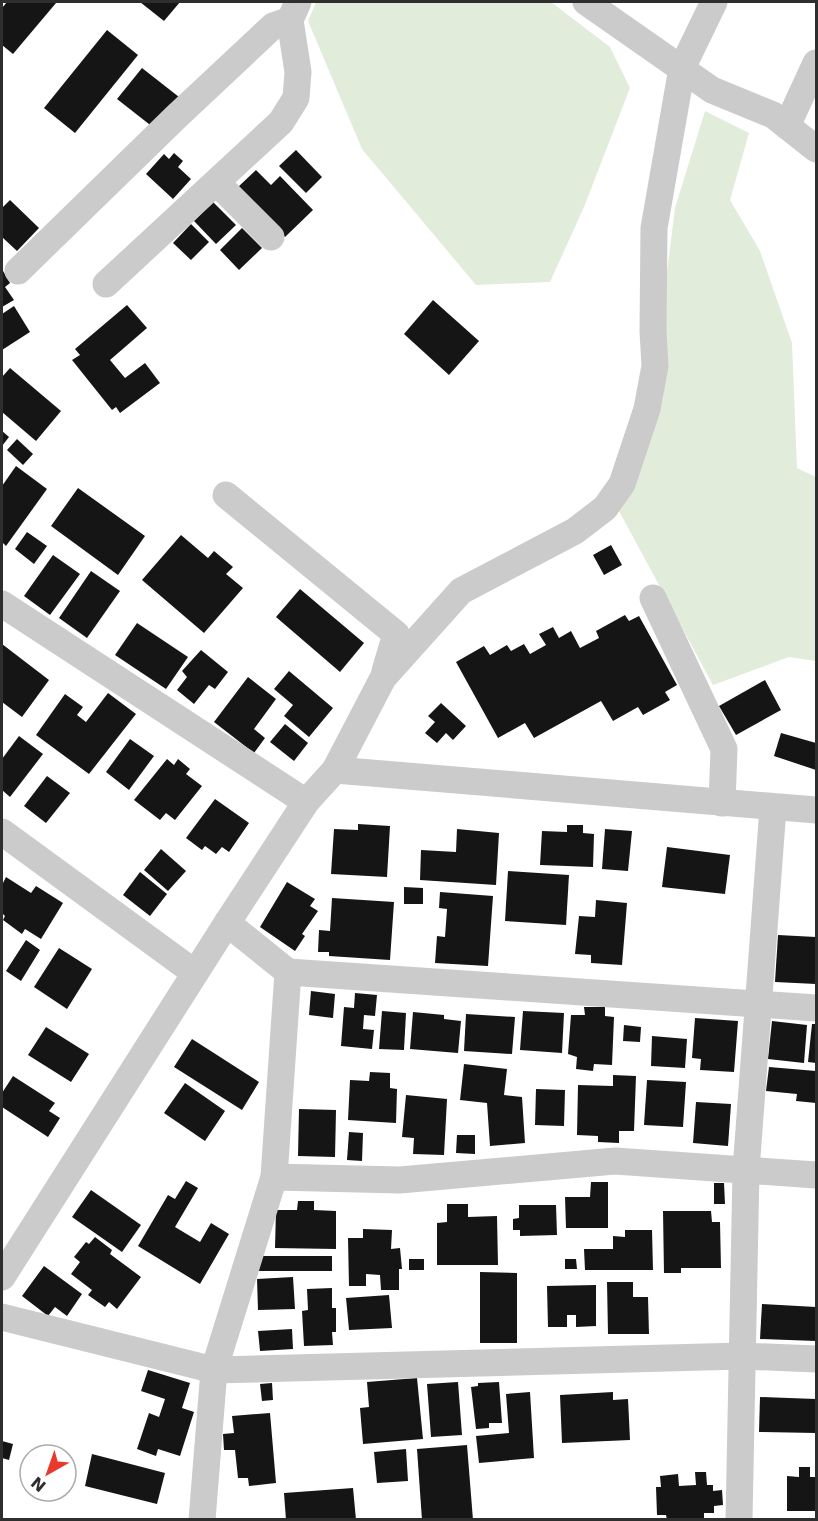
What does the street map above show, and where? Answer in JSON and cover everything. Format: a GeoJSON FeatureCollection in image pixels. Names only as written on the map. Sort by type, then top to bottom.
{"type":"FeatureCollection","features":[{"type":"Feature","properties":{"kind":"street"},"geometry":{"type":"LineString","coordinates":[[586,2],[712,90],[773,115],[816,149]]}},
{"type":"Feature","properties":{"kind":"street"},"geometry":{"type":"LineString","coordinates":[[383,678],[461,591],[575,531],[605,508],[622,484],[647,409],[655,366],[654,228],[682,68],[714,2]]}},
{"type":"Feature","properties":{"kind":"street"},"geometry":{"type":"LineString","coordinates":[[106,284],[281,122],[296,98],[298,72],[294,11]]}},
{"type":"Feature","properties":{"kind":"street"},"geometry":{"type":"LineString","coordinates":[[18,271],[177,116],[273,26],[294,11]]}},
{"type":"Feature","properties":{"kind":"street"},"geometry":{"type":"LineString","coordinates":[[787,126],[816,63]]}},
{"type":"Feature","properties":{"kind":"street"},"geometry":{"type":"LineString","coordinates":[[217,183],[271,237]]}},
{"type":"Feature","properties":{"kind":"street"},"geometry":{"type":"LineString","coordinates":[[2,1277],[306,802],[335,770],[383,678],[396,634],[226,495]]}},
{"type":"Feature","properties":{"kind":"street"},"geometry":{"type":"LineString","coordinates":[[653,598],[724,750],[722,802]]}},
{"type":"Feature","properties":{"kind":"street"},"geometry":{"type":"LineString","coordinates":[[2,604],[306,802]]}},
{"type":"Feature","properties":{"kind":"street"},"geometry":{"type":"LineString","coordinates":[[335,770],[816,810]]}},
{"type":"Feature","properties":{"kind":"street"},"geometry":{"type":"LineString","coordinates":[[738,1520],[746,1170],[773,808]]}},
{"type":"Feature","properties":{"kind":"street"},"geometry":{"type":"LineString","coordinates":[[2,832],[195,973]]}},
{"type":"Feature","properties":{"kind":"street"},"geometry":{"type":"LineString","coordinates":[[227,923],[288,972],[816,1008]]}},
{"type":"Feature","properties":{"kind":"street"},"geometry":{"type":"LineString","coordinates":[[202,1520],[214,1370],[274,1177],[288,972]]}},
{"type":"Feature","properties":{"kind":"street"},"geometry":{"type":"LineString","coordinates":[[274,1177],[400,1180],[615,1161],[816,1175]]}},
{"type":"Feature","properties":{"kind":"street"},"geometry":{"type":"LineString","coordinates":[[2,1317],[214,1370],[742,1356],[816,1359]]}},
{"type":"Feature","properties":{"kind":"green space"},"geometry":{"type":"Polygon","coordinates":[[[316,2],[551,2],[610,47],[630,88],[584,207],[550,282],[476,285],[362,149],[308,21],[316,2]]]}},
{"type":"Feature","properties":{"kind":"green space"},"geometry":{"type":"Polygon","coordinates":[[[705,111],[749,133],[730,200],[760,251],[792,343],[797,468],[816,477],[816,661],[789,657],[713,685],[619,511],[663,399],[666,280],[675,208],[705,111]]]}},
{"type":"Feature","properties":{"kind":"building"},"geometry":{"type":"Polygon","coordinates":[[[7,2],[56,3],[13,54],[2,45],[2,8],[7,2]]]}},
{"type":"Feature","properties":{"kind":"building"},"geometry":{"type":"Polygon","coordinates":[[[140,2],[180,2],[164,21],[140,2]]]}},
{"type":"Feature","properties":{"kind":"building"},"geometry":{"type":"Polygon","coordinates":[[[107,30],[138,55],[75,133],[44,108],[107,30]]]}},
{"type":"Feature","properties":{"kind":"building"},"geometry":{"type":"Polygon","coordinates":[[[142,68],[179,97],[154,128],[117,99],[142,68]]]}},
{"type":"Feature","properties":{"kind":"building"},"geometry":{"type":"Polygon","coordinates":[[[296,150],[322,177],[306,193],[279,166],[296,150]]]}},
{"type":"Feature","properties":{"kind":"building"},"geometry":{"type":"Polygon","coordinates":[[[174,153],[183,161],[178,167],[191,179],[173,199],[146,174],[164,154],[169,159],[174,153]]]}},
{"type":"Feature","properties":{"kind":"building"},"geometry":{"type":"Polygon","coordinates":[[[256,170],[271,185],[280,176],[313,210],[285,237],[237,188],[256,170]]]}},
{"type":"Feature","properties":{"kind":"building"},"geometry":{"type":"Polygon","coordinates":[[[10,200],[39,228],[17,251],[2,237],[2,208],[10,200]]]}},
{"type":"Feature","properties":{"kind":"building"},"geometry":{"type":"Polygon","coordinates":[[[213,202],[236,225],[216,244],[194,221],[213,202]]]}},
{"type":"Feature","properties":{"kind":"building"},"geometry":{"type":"Polygon","coordinates":[[[191,224],[209,242],[191,260],[173,243],[191,224]]]}},
{"type":"Feature","properties":{"kind":"building"},"geometry":{"type":"Polygon","coordinates":[[[242,228],[262,248],[239,270],[220,250],[242,228]]]}},
{"type":"Feature","properties":{"kind":"building"},"geometry":{"type":"Polygon","coordinates":[[[2,269],[10,283],[5,287],[14,300],[2,307],[2,269]]]}},
{"type":"Feature","properties":{"kind":"building"},"geometry":{"type":"Polygon","coordinates":[[[433,300],[479,341],[449,375],[404,334],[433,300]]]}},
{"type":"Feature","properties":{"kind":"building"},"geometry":{"type":"Polygon","coordinates":[[[127,305],[147,328],[110,360],[125,378],[145,363],[160,383],[120,413],[116,407],[112,410],[72,360],[80,355],[75,349],[127,305]]]}},
{"type":"Feature","properties":{"kind":"building"},"geometry":{"type":"Polygon","coordinates":[[[14,306],[30,332],[2,350],[2,314],[14,306]]]}},
{"type":"Feature","properties":{"kind":"building"},"geometry":{"type":"Polygon","coordinates":[[[10,368],[61,411],[36,441],[2,412],[2,377],[10,368]]]}},
{"type":"Feature","properties":{"kind":"building"},"geometry":{"type":"Polygon","coordinates":[[[2,431],[9,437],[2,446],[2,431]]]}},
{"type":"Feature","properties":{"kind":"building"},"geometry":{"type":"Polygon","coordinates":[[[17,439],[33,454],[23,465],[7,450],[17,439]]]}},
{"type":"Feature","properties":{"kind":"building"},"geometry":{"type":"Polygon","coordinates":[[[16,466],[47,489],[6,546],[2,542],[2,486],[16,466]]]}},
{"type":"Feature","properties":{"kind":"building"},"geometry":{"type":"Polygon","coordinates":[[[78,488],[145,536],[118,575],[51,526],[78,488]]]}},
{"type":"Feature","properties":{"kind":"building"},"geometry":{"type":"Polygon","coordinates":[[[27,532],[47,546],[34,564],[15,549],[27,532]]]}},
{"type":"Feature","properties":{"kind":"building"},"geometry":{"type":"Polygon","coordinates":[[[181,535],[208,558],[214,551],[233,567],[226,574],[243,588],[204,633],[142,580],[181,535]]]}},
{"type":"Feature","properties":{"kind":"building"},"geometry":{"type":"Polygon","coordinates":[[[611,545],[622,565],[604,575],[593,555],[611,545]]]}},
{"type":"Feature","properties":{"kind":"building"},"geometry":{"type":"Polygon","coordinates":[[[53,555],[80,574],[50,615],[24,596],[53,555]]]}},
{"type":"Feature","properties":{"kind":"building"},"geometry":{"type":"Polygon","coordinates":[[[91,571],[120,591],[87,638],[59,618],[91,571]]]}},
{"type":"Feature","properties":{"kind":"building"},"geometry":{"type":"Polygon","coordinates":[[[300,589],[364,643],[340,672],[276,617],[300,589]]]}},
{"type":"Feature","properties":{"kind":"building"},"geometry":{"type":"Polygon","coordinates":[[[625,615],[629,621],[639,616],[677,685],[665,692],[670,700],[643,715],[638,707],[613,721],[601,701],[534,738],[525,723],[498,738],[456,662],[484,646],[490,655],[507,645],[511,651],[524,644],[530,654],[546,645],[539,634],[553,627],[559,638],[571,631],[580,648],[599,638],[596,631],[625,615]]]}},
{"type":"Feature","properties":{"kind":"building"},"geometry":{"type":"Polygon","coordinates":[[[137,623],[188,657],[166,689],[115,655],[137,623]]]}},
{"type":"Feature","properties":{"kind":"building"},"geometry":{"type":"Polygon","coordinates":[[[2,644],[49,680],[22,717],[2,702],[2,644]]]}},
{"type":"Feature","properties":{"kind":"building"},"geometry":{"type":"Polygon","coordinates":[[[201,650],[228,672],[215,689],[209,685],[194,704],[177,690],[187,677],[182,671],[201,650]]]}},
{"type":"Feature","properties":{"kind":"building"},"geometry":{"type":"Polygon","coordinates":[[[289,671],[333,708],[309,737],[284,716],[293,705],[274,689],[289,671]]]}},
{"type":"Feature","properties":{"kind":"building"},"geometry":{"type":"Polygon","coordinates":[[[248,677],[276,699],[254,729],[265,738],[254,753],[214,722],[248,677]]]}},
{"type":"Feature","properties":{"kind":"building"},"geometry":{"type":"Polygon","coordinates":[[[765,680],[781,710],[736,735],[719,706],[765,680]]]}},
{"type":"Feature","properties":{"kind":"building"},"geometry":{"type":"Polygon","coordinates":[[[108,693],[136,714],[89,774],[36,735],[65,694],[83,707],[77,715],[86,722],[108,693]]]}},
{"type":"Feature","properties":{"kind":"building"},"geometry":{"type":"Polygon","coordinates":[[[441,703],[466,726],[453,740],[446,733],[437,743],[425,733],[435,722],[428,716],[441,703]]]}},
{"type":"Feature","properties":{"kind":"building"},"geometry":{"type":"Polygon","coordinates":[[[285,724],[308,743],[294,761],[270,742],[285,724]]]}},
{"type":"Feature","properties":{"kind":"building"},"geometry":{"type":"Polygon","coordinates":[[[781,733],[816,743],[816,770],[774,756],[781,733]]]}},
{"type":"Feature","properties":{"kind":"building"},"geometry":{"type":"Polygon","coordinates":[[[19,736],[43,754],[10,797],[2,790],[2,759],[19,736]]]}},
{"type":"Feature","properties":{"kind":"building"},"geometry":{"type":"Polygon","coordinates":[[[130,739],[154,756],[129,790],[106,772],[130,739]]]}},
{"type":"Feature","properties":{"kind":"building"},"geometry":{"type":"Polygon","coordinates":[[[167,759],[174,765],[178,759],[190,769],[186,774],[202,786],[175,820],[166,813],[160,820],[134,800],[167,759]]]}},
{"type":"Feature","properties":{"kind":"building"},"geometry":{"type":"Polygon","coordinates":[[[47,776],[70,793],[46,823],[24,806],[47,776]]]}},
{"type":"Feature","properties":{"kind":"building"},"geometry":{"type":"Polygon","coordinates":[[[215,799],[249,823],[229,852],[222,847],[216,854],[205,846],[202,850],[186,838],[215,799]]]}},
{"type":"Feature","properties":{"kind":"building"},"geometry":{"type":"Polygon","coordinates":[[[358,824],[390,826],[387,877],[331,874],[334,829],[358,830],[358,824]]]}},
{"type":"Feature","properties":{"kind":"building"},"geometry":{"type":"Polygon","coordinates":[[[567,825],[583,825],[583,833],[594,834],[593,867],[540,865],[542,831],[567,832],[567,825]]]}},
{"type":"Feature","properties":{"kind":"building"},"geometry":{"type":"Polygon","coordinates":[[[457,829],[499,833],[496,885],[420,880],[421,850],[456,852],[457,829]]]}},
{"type":"Feature","properties":{"kind":"building"},"geometry":{"type":"Polygon","coordinates":[[[605,829],[632,831],[628,871],[602,869],[605,829]]]}},
{"type":"Feature","properties":{"kind":"building"},"geometry":{"type":"Polygon","coordinates":[[[667,847],[730,855],[725,894],[662,887],[667,847]]]}},
{"type":"Feature","properties":{"kind":"building"},"geometry":{"type":"Polygon","coordinates":[[[161,849],[186,871],[168,891],[144,870],[161,849]]]}},
{"type":"Feature","properties":{"kind":"building"},"geometry":{"type":"Polygon","coordinates":[[[508,871],[569,875],[566,925],[505,921],[508,871]]]}},
{"type":"Feature","properties":{"kind":"building"},"geometry":{"type":"Polygon","coordinates":[[[140,872],[167,894],[150,916],[123,895],[140,872]]]}},
{"type":"Feature","properties":{"kind":"building"},"geometry":{"type":"Polygon","coordinates":[[[6,877],[31,893],[36,886],[63,903],[41,939],[25,929],[22,934],[3,920],[5,916],[2,913],[2,885],[6,877]]]}},
{"type":"Feature","properties":{"kind":"building"},"geometry":{"type":"Polygon","coordinates":[[[287,882],[315,899],[310,906],[318,911],[302,934],[305,936],[295,951],[260,927],[287,882]]]}},
{"type":"Feature","properties":{"kind":"building"},"geometry":{"type":"Polygon","coordinates":[[[404,887],[423,888],[423,904],[404,904],[404,887]]]}},
{"type":"Feature","properties":{"kind":"building"},"geometry":{"type":"Polygon","coordinates":[[[440,892],[493,896],[488,966],[435,963],[437,936],[445,937],[447,909],[439,908],[440,892]]]}},
{"type":"Feature","properties":{"kind":"building"},"geometry":{"type":"Polygon","coordinates":[[[332,898],[394,902],[390,960],[329,956],[329,952],[318,952],[319,930],[330,931],[332,898]]]}},
{"type":"Feature","properties":{"kind":"building"},"geometry":{"type":"Polygon","coordinates":[[[596,900],[627,903],[622,965],[591,963],[591,955],[575,954],[579,916],[595,917],[596,900]]]}},
{"type":"Feature","properties":{"kind":"building"},"geometry":{"type":"Polygon","coordinates":[[[778,935],[816,937],[816,984],[775,982],[778,935]]]}},
{"type":"Feature","properties":{"kind":"building"},"geometry":{"type":"Polygon","coordinates":[[[26,940],[40,950],[21,981],[6,971],[26,940]]]}},
{"type":"Feature","properties":{"kind":"building"},"geometry":{"type":"Polygon","coordinates":[[[59,948],[92,969],[67,1009],[34,987],[59,948]]]}},
{"type":"Feature","properties":{"kind":"building"},"geometry":{"type":"Polygon","coordinates":[[[311,991],[335,994],[333,1018],[309,1015],[311,991]]]}},
{"type":"Feature","properties":{"kind":"building"},"geometry":{"type":"Polygon","coordinates":[[[355,993],[377,995],[375,1016],[364,1015],[363,1029],[374,1030],[372,1049],[341,1046],[344,1007],[354,1008],[355,993]]]}},
{"type":"Feature","properties":{"kind":"building"},"geometry":{"type":"Polygon","coordinates":[[[584,1007],[605,1007],[605,1016],[614,1017],[612,1065],[594,1064],[593,1071],[576,1069],[577,1057],[568,1054],[571,1015],[585,1015],[584,1007]]]}},
{"type":"Feature","properties":{"kind":"building"},"geometry":{"type":"Polygon","coordinates":[[[382,1011],[406,1013],[404,1050],[379,1049],[382,1011]]]}},
{"type":"Feature","properties":{"kind":"building"},"geometry":{"type":"Polygon","coordinates":[[[523,1011],[564,1013],[562,1053],[520,1050],[523,1011]]]}},
{"type":"Feature","properties":{"kind":"building"},"geometry":{"type":"Polygon","coordinates":[[[413,1012],[444,1015],[444,1019],[461,1021],[458,1053],[410,1049],[413,1012]]]}},
{"type":"Feature","properties":{"kind":"building"},"geometry":{"type":"Polygon","coordinates":[[[466,1014],[515,1017],[512,1054],[464,1051],[466,1014]]]}},
{"type":"Feature","properties":{"kind":"building"},"geometry":{"type":"Polygon","coordinates":[[[695,1018],[738,1021],[734,1072],[700,1070],[701,1059],[692,1058],[695,1018]]]}},
{"type":"Feature","properties":{"kind":"building"},"geometry":{"type":"Polygon","coordinates":[[[772,1021],[807,1025],[804,1063],[768,1059],[772,1021]]]}},
{"type":"Feature","properties":{"kind":"building"},"geometry":{"type":"Polygon","coordinates":[[[812,1024],[816,1024],[816,1063],[808,1062],[812,1024]]]}},
{"type":"Feature","properties":{"kind":"building"},"geometry":{"type":"Polygon","coordinates":[[[624,1025],[641,1027],[640,1042],[623,1041],[624,1025]]]}},
{"type":"Feature","properties":{"kind":"building"},"geometry":{"type":"Polygon","coordinates":[[[46,1027],[89,1054],[71,1082],[28,1055],[46,1027]]]}},
{"type":"Feature","properties":{"kind":"building"},"geometry":{"type":"Polygon","coordinates":[[[652,1036],[687,1039],[685,1068],[651,1066],[652,1036]]]}},
{"type":"Feature","properties":{"kind":"building"},"geometry":{"type":"Polygon","coordinates":[[[192,1039],[259,1082],[242,1110],[174,1067],[192,1039]]]}},
{"type":"Feature","properties":{"kind":"building"},"geometry":{"type":"Polygon","coordinates":[[[464,1064],[507,1069],[504,1095],[522,1097],[525,1143],[490,1146],[487,1103],[460,1100],[464,1064]]]}},
{"type":"Feature","properties":{"kind":"building"},"geometry":{"type":"Polygon","coordinates":[[[769,1067],[816,1071],[816,1103],[796,1101],[797,1094],[766,1091],[769,1067]]]}},
{"type":"Feature","properties":{"kind":"building"},"geometry":{"type":"Polygon","coordinates":[[[370,1072],[390,1073],[390,1088],[397,1089],[396,1123],[348,1120],[350,1080],[369,1081],[370,1072]]]}},
{"type":"Feature","properties":{"kind":"building"},"geometry":{"type":"Polygon","coordinates":[[[613,1075],[636,1076],[634,1131],[619,1131],[619,1143],[598,1142],[598,1136],[577,1135],[578,1085],[613,1086],[613,1075]]]}},
{"type":"Feature","properties":{"kind":"building"},"geometry":{"type":"Polygon","coordinates":[[[13,1076],[55,1103],[49,1111],[60,1118],[48,1137],[2,1107],[2,1093],[13,1076]]]}},
{"type":"Feature","properties":{"kind":"building"},"geometry":{"type":"Polygon","coordinates":[[[647,1080],[686,1082],[683,1127],[644,1125],[647,1080]]]}},
{"type":"Feature","properties":{"kind":"building"},"geometry":{"type":"Polygon","coordinates":[[[185,1083],[225,1111],[205,1141],[164,1113],[185,1083]]]}},
{"type":"Feature","properties":{"kind":"building"},"geometry":{"type":"Polygon","coordinates":[[[536,1089],[565,1090],[564,1126],[535,1125],[536,1089]]]}},
{"type":"Feature","properties":{"kind":"building"},"geometry":{"type":"Polygon","coordinates":[[[406,1095],[447,1099],[444,1155],[413,1154],[414,1138],[402,1137],[406,1095]]]}},
{"type":"Feature","properties":{"kind":"building"},"geometry":{"type":"Polygon","coordinates":[[[696,1102],[731,1104],[728,1146],[693,1143],[696,1102]]]}},
{"type":"Feature","properties":{"kind":"building"},"geometry":{"type":"Polygon","coordinates":[[[299,1109],[336,1110],[335,1157],[298,1156],[299,1109]]]}},
{"type":"Feature","properties":{"kind":"building"},"geometry":{"type":"Polygon","coordinates":[[[349,1132],[363,1133],[362,1161],[347,1160],[349,1132]]]}},
{"type":"Feature","properties":{"kind":"building"},"geometry":{"type":"Polygon","coordinates":[[[457,1135],[475,1135],[475,1154],[456,1153],[457,1135]]]}},
{"type":"Feature","properties":{"kind":"building"},"geometry":{"type":"Polygon","coordinates":[[[186,1181],[198,1188],[175,1227],[200,1242],[211,1223],[229,1234],[200,1284],[138,1246],[168,1195],[175,1199],[186,1181]]]}},
{"type":"Feature","properties":{"kind":"building"},"geometry":{"type":"Polygon","coordinates":[[[591,1182],[608,1182],[608,1228],[566,1228],[565,1197],[590,1197],[591,1182]]]}},
{"type":"Feature","properties":{"kind":"building"},"geometry":{"type":"Polygon","coordinates":[[[714,1183],[724,1183],[725,1204],[714,1204],[714,1183]]]}},
{"type":"Feature","properties":{"kind":"building"},"geometry":{"type":"Polygon","coordinates":[[[91,1190],[141,1225],[122,1252],[72,1217],[91,1190]]]}},
{"type":"Feature","properties":{"kind":"building"},"geometry":{"type":"Polygon","coordinates":[[[298,1201],[314,1201],[314,1210],[336,1211],[336,1249],[275,1248],[276,1210],[297,1210],[298,1201]]]}},
{"type":"Feature","properties":{"kind":"building"},"geometry":{"type":"Polygon","coordinates":[[[447,1204],[468,1204],[468,1217],[497,1216],[498,1265],[437,1265],[437,1223],[447,1222],[447,1204]]]}},
{"type":"Feature","properties":{"kind":"building"},"geometry":{"type":"Polygon","coordinates":[[[519,1205],[556,1205],[557,1235],[520,1236],[520,1230],[513,1230],[513,1219],[519,1218],[519,1205]]]}},
{"type":"Feature","properties":{"kind":"building"},"geometry":{"type":"Polygon","coordinates":[[[663,1211],[711,1211],[712,1222],[720,1222],[721,1268],[681,1268],[681,1273],[664,1273],[663,1211]]]}},
{"type":"Feature","properties":{"kind":"building"},"geometry":{"type":"Polygon","coordinates":[[[363,1229],[392,1230],[391,1249],[400,1248],[402,1269],[399,1269],[399,1290],[381,1290],[380,1275],[366,1274],[366,1286],[349,1286],[348,1238],[363,1238],[363,1229]]]}},
{"type":"Feature","properties":{"kind":"building"},"geometry":{"type":"Polygon","coordinates":[[[625,1230],[652,1230],[653,1270],[585,1270],[584,1249],[613,1249],[613,1236],[625,1237],[625,1230]]]}},
{"type":"Feature","properties":{"kind":"building"},"geometry":{"type":"Polygon","coordinates":[[[95,1237],[112,1250],[110,1254],[141,1277],[117,1309],[109,1302],[105,1307],[88,1295],[92,1290],[71,1274],[80,1262],[74,1257],[86,1242],[89,1244],[95,1237]]]}},
{"type":"Feature","properties":{"kind":"building"},"geometry":{"type":"Polygon","coordinates":[[[258,1256],[332,1256],[332,1271],[258,1271],[258,1256]]]}},
{"type":"Feature","properties":{"kind":"building"},"geometry":{"type":"Polygon","coordinates":[[[409,1259],[424,1259],[424,1270],[409,1270],[409,1259]]]}},
{"type":"Feature","properties":{"kind":"building"},"geometry":{"type":"Polygon","coordinates":[[[565,1259],[576,1259],[577,1269],[565,1269],[565,1259]]]}},
{"type":"Feature","properties":{"kind":"building"},"geometry":{"type":"Polygon","coordinates":[[[44,1266],[82,1294],[67,1316],[55,1307],[48,1316],[22,1296],[44,1266]]]}},
{"type":"Feature","properties":{"kind":"building"},"geometry":{"type":"Polygon","coordinates":[[[480,1272],[517,1273],[517,1343],[480,1343],[480,1272]]]}},
{"type":"Feature","properties":{"kind":"building"},"geometry":{"type":"Polygon","coordinates":[[[293,1277],[295,1309],[258,1310],[257,1279],[293,1277]]]}},
{"type":"Feature","properties":{"kind":"building"},"geometry":{"type":"Polygon","coordinates":[[[607,1282],[633,1282],[633,1297],[648,1297],[649,1334],[608,1334],[607,1282]]]}},
{"type":"Feature","properties":{"kind":"building"},"geometry":{"type":"Polygon","coordinates":[[[596,1285],[596,1326],[576,1327],[576,1315],[567,1315],[567,1327],[548,1327],[547,1286],[596,1285]]]}},
{"type":"Feature","properties":{"kind":"building"},"geometry":{"type":"Polygon","coordinates":[[[332,1288],[332,1308],[336,1308],[336,1332],[332,1332],[333,1345],[304,1346],[302,1311],[308,1310],[307,1289],[332,1288]]]}},
{"type":"Feature","properties":{"kind":"building"},"geometry":{"type":"Polygon","coordinates":[[[389,1295],[392,1328],[349,1330],[346,1298],[389,1295]]]}},
{"type":"Feature","properties":{"kind":"building"},"geometry":{"type":"Polygon","coordinates":[[[762,1304],[816,1307],[816,1341],[760,1339],[762,1304]]]}},
{"type":"Feature","properties":{"kind":"building"},"geometry":{"type":"Polygon","coordinates":[[[292,1329],[293,1349],[260,1351],[258,1331],[292,1329]]]}},
{"type":"Feature","properties":{"kind":"building"},"geometry":{"type":"Polygon","coordinates":[[[148,1370],[190,1383],[182,1408],[194,1412],[180,1456],[158,1449],[156,1456],[137,1449],[149,1413],[159,1417],[165,1399],[141,1391],[148,1370]]]}},
{"type":"Feature","properties":{"kind":"building"},"geometry":{"type":"Polygon","coordinates":[[[417,1378],[423,1439],[363,1444],[360,1408],[369,1407],[367,1382],[417,1378]]]}},
{"type":"Feature","properties":{"kind":"building"},"geometry":{"type":"Polygon","coordinates":[[[458,1382],[462,1435],[431,1437],[427,1384],[458,1382]]]}},
{"type":"Feature","properties":{"kind":"building"},"geometry":{"type":"Polygon","coordinates":[[[499,1382],[502,1423],[489,1423],[489,1428],[476,1429],[471,1387],[478,1386],[478,1383],[499,1382]]]}},
{"type":"Feature","properties":{"kind":"building"},"geometry":{"type":"Polygon","coordinates":[[[272,1383],[273,1400],[262,1401],[260,1384],[272,1383]]]}},
{"type":"Feature","properties":{"kind":"building"},"geometry":{"type":"Polygon","coordinates":[[[530,1392],[534,1458],[479,1463],[476,1436],[509,1433],[506,1394],[530,1392]]]}},
{"type":"Feature","properties":{"kind":"building"},"geometry":{"type":"Polygon","coordinates":[[[613,1392],[613,1400],[628,1399],[630,1440],[562,1443],[560,1395],[613,1392]]]}},
{"type":"Feature","properties":{"kind":"building"},"geometry":{"type":"Polygon","coordinates":[[[760,1397],[816,1399],[816,1433],[759,1432],[760,1397]]]}},
{"type":"Feature","properties":{"kind":"building"},"geometry":{"type":"Polygon","coordinates":[[[270,1413],[276,1483],[249,1486],[248,1478],[238,1478],[235,1450],[224,1450],[223,1434],[234,1433],[232,1416],[270,1413]]]}},
{"type":"Feature","properties":{"kind":"building"},"geometry":{"type":"Polygon","coordinates":[[[2,1441],[13,1444],[9,1460],[2,1458],[2,1441]]]}},
{"type":"Feature","properties":{"kind":"building"},"geometry":{"type":"Polygon","coordinates":[[[467,1445],[473,1520],[422,1520],[417,1449],[467,1445]]]}},
{"type":"Feature","properties":{"kind":"building"},"geometry":{"type":"Polygon","coordinates":[[[406,1449],[408,1481],[377,1483],[374,1452],[406,1449]]]}},
{"type":"Feature","properties":{"kind":"building"},"geometry":{"type":"Polygon","coordinates":[[[92,1454],[165,1473],[157,1504],[85,1486],[92,1454]]]}},
{"type":"Feature","properties":{"kind":"building"},"geometry":{"type":"Polygon","coordinates":[[[799,1467],[810,1467],[810,1477],[816,1477],[816,1511],[787,1511],[787,1476],[799,1477],[799,1467]]]}},
{"type":"Feature","properties":{"kind":"building"},"geometry":{"type":"Polygon","coordinates":[[[695,1472],[706,1472],[707,1485],[713,1485],[713,1491],[722,1490],[723,1505],[714,1506],[714,1513],[704,1513],[704,1520],[667,1520],[666,1515],[657,1515],[656,1487],[661,1487],[660,1476],[678,1474],[679,1486],[696,1485],[695,1472]]]}},
{"type":"Feature","properties":{"kind":"building"},"geometry":{"type":"Polygon","coordinates":[[[353,1488],[356,1520],[286,1520],[284,1493],[353,1488]]]}}]}
